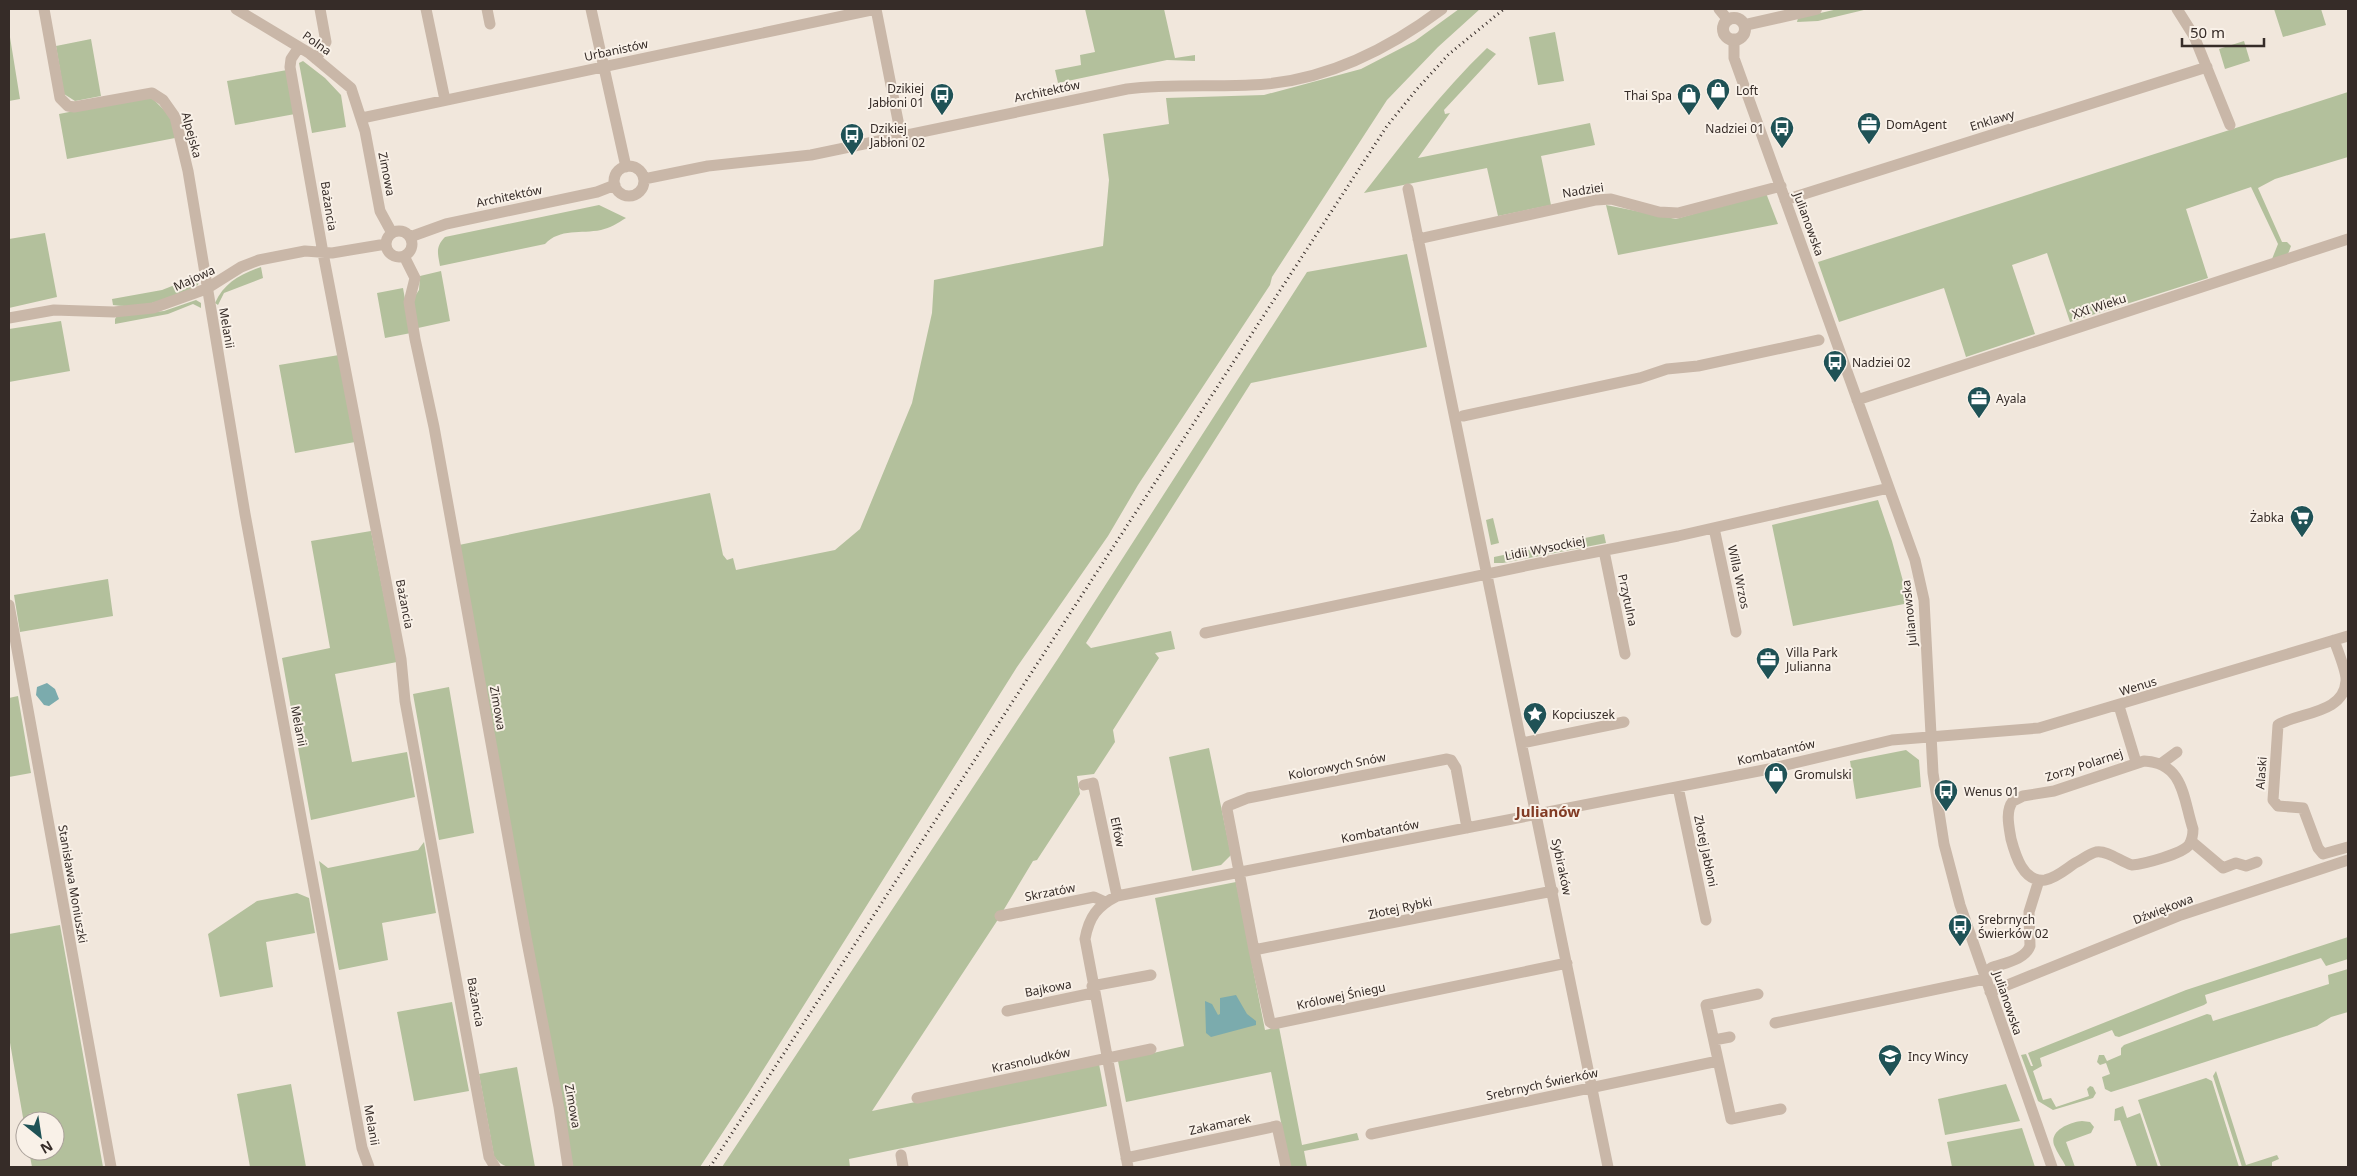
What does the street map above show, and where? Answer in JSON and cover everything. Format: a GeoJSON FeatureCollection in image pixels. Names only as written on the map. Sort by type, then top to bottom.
{"type":"FeatureCollection","features":[{"type":"Feature","properties":{"kind":"street","name":"Alpejska"},"geometry":{"type":"LineString","coordinates":[[44,9],[60,98],[64,104],[74,106],[152,93],[163,100],[171,110],[178,126],[188,171],[206,289]]}},
{"type":"Feature","properties":{"kind":"street","name":"Polna"},"geometry":{"type":"LineString","coordinates":[[236,9],[316,58],[348,84],[362,118]]}},
{"type":"Feature","properties":{"kind":"street"},"geometry":{"type":"LineString","coordinates":[[316,58],[326,42],[320,9]]}},
{"type":"Feature","properties":{"kind":"street"},"geometry":{"type":"LineString","coordinates":[[426,9],[446,100]]}},
{"type":"Feature","properties":{"kind":"street"},"geometry":{"type":"LineString","coordinates":[[487,9],[490,24]]}},
{"type":"Feature","properties":{"kind":"street"},"geometry":{"type":"LineString","coordinates":[[591,9],[602,67],[626,167]]}},
{"type":"Feature","properties":{"kind":"street"},"geometry":{"type":"LineString","coordinates":[[876,9],[901,136]]}},
{"type":"Feature","properties":{"kind":"street","name":"Urbanistów"},"geometry":{"type":"LineString","coordinates":[[362,118],[876,9]]}},
{"type":"Feature","properties":{"kind":"street","name":"Architektów"},"geometry":{"type":"LineString","coordinates":[[644,179],[708,166],[811,155],[1127,89],[1167,85],[1251,86],[1310,76],[1348,65],[1392,43],[1442,9]]}},
{"type":"Feature","properties":{"kind":"street"},"geometry":{"type":"LineString","coordinates":[[1719,9],[1728,20]]}},
{"type":"Feature","properties":{"kind":"street"},"geometry":{"type":"LineString","coordinates":[[1745,25],[1816,9]]}},
{"type":"Feature","properties":{"kind":"street"},"geometry":{"type":"LineString","coordinates":[[2177,9],[2194,36],[2230,125]]}},
{"type":"Feature","properties":{"kind":"street"},"geometry":{"type":"LineString","coordinates":[[1738,18],[1745,25],[1743,35],[1734,40],[1728,38],[1724,32],[1724,26],[1728,20],[1738,18]]}},
{"type":"Feature","properties":{"kind":"street","name":"Julianowska"},"geometry":{"type":"LineString","coordinates":[[1734,40],[1734,58],[1915,560],[1924,600],[1936,799],[1946,852],[1960,905],[1988,973],[1990,992],[2052,1167]]}},
{"type":"Feature","properties":{"kind":"street","name":"Bażancia"},"geometry":{"type":"LineString","coordinates":[[299,47],[291,59],[290,67],[323,253],[401,659],[406,701],[489,1157],[495,1167]]}},
{"type":"Feature","properties":{"kind":"street","name":"Enklawy"},"geometry":{"type":"LineString","coordinates":[[1785,200],[2207,67]]}},
{"type":"Feature","properties":{"kind":"street","name":"Zimowa"},"geometry":{"type":"LineString","coordinates":[[362,118],[380,211],[392,233]]}},
{"type":"Feature","properties":{"kind":"street"},"geometry":{"type":"LineString","coordinates":[[626,167],[636,168],[644,179],[642,189],[633,196],[622,194],[615,185],[617,172],[626,167]]}},
{"type":"Feature","properties":{"kind":"street","name":"Architektów"},"geometry":{"type":"LineString","coordinates":[[410,237],[446,224],[597,192],[615,185]]}},
{"type":"Feature","properties":{"kind":"street","name":"Nadziei"},"geometry":{"type":"LineString","coordinates":[[1418,238],[1596,200],[1611,199],[1659,212],[1678,214],[1780,186]]}},
{"type":"Feature","properties":{"kind":"street"},"geometry":{"type":"LineString","coordinates":[[1408,189],[1486,574]]}},
{"type":"Feature","properties":{"kind":"street"},"geometry":{"type":"LineString","coordinates":[[403,232],[410,237],[411,250],[404,256],[397,257],[390,254],[386,244],[388,237],[392,233],[403,232]]}},
{"type":"Feature","properties":{"kind":"street","name":"XXI Wieku"},"geometry":{"type":"LineString","coordinates":[[1858,400],[2348,239]]}},
{"type":"Feature","properties":{"kind":"street","name":"Majowa"},"geometry":{"type":"LineString","coordinates":[[9,318],[54,310],[114,312],[153,308],[206,289],[241,267],[259,260],[305,251],[323,253],[386,244]]}},
{"type":"Feature","properties":{"kind":"street","name":"Zimowa"},"geometry":{"type":"LineString","coordinates":[[404,256],[414,278],[409,302],[415,339],[434,427],[526,937],[559,1107],[568,1167]]}},
{"type":"Feature","properties":{"kind":"street","name":"Melanii"},"geometry":{"type":"LineString","coordinates":[[206,289],[362,1148],[369,1167]]}},
{"type":"Feature","properties":{"kind":"street"},"geometry":{"type":"LineString","coordinates":[[1463,416],[1640,378],[1667,369],[1698,366],[1819,340]]}},
{"type":"Feature","properties":{"kind":"street","name":"Lidii Wysockiej"},"geometry":{"type":"LineString","coordinates":[[1205,633],[1714,528],[1889,488]]}},
{"type":"Feature","properties":{"kind":"street","name":"Willa Wrzos"},"geometry":{"type":"LineString","coordinates":[[1714,528],[1736,632]]}},
{"type":"Feature","properties":{"kind":"street","name":"Przytulna"},"geometry":{"type":"LineString","coordinates":[[1604,551],[1625,654]]}},
{"type":"Feature","properties":{"kind":"street","name":"Sybiraków"},"geometry":{"type":"LineString","coordinates":[[1486,574],[1537,814],[1608,1167]]}},
{"type":"Feature","properties":{"kind":"street","name":"Stanisława Moniuszki"},"geometry":{"type":"LineString","coordinates":[[9,605],[111,1167]]}},
{"type":"Feature","properties":{"kind":"street","name":"Wenus"},"geometry":{"type":"LineString","coordinates":[[1931,736],[2039,728],[2119,706],[2348,636]]}},
{"type":"Feature","properties":{"kind":"street","name":"Alaski"},"geometry":{"type":"LineString","coordinates":[[2334,640],[2347,680],[2338,698],[2331,705],[2316,712],[2286,720],[2278,725],[2274,800],[2278,806],[2303,808],[2318,848],[2323,854],[2348,847]]}},
{"type":"Feature","properties":{"kind":"street","name":"Zorzy Polarnej"},"geometry":{"type":"LineString","coordinates":[[2119,706],[2136,762]]}},
{"type":"Feature","properties":{"kind":"street"},"geometry":{"type":"LineString","coordinates":[[1522,743],[1624,722]]}},
{"type":"Feature","properties":{"kind":"street","name":"Kombatantów"},"geometry":{"type":"LineString","coordinates":[[1127,1162],[1093,990],[1085,939],[1090,920],[1104,902],[1117,896],[1768,769],[1860,746],[1931,736]]}},
{"type":"Feature","properties":{"kind":"street"},"geometry":{"type":"LineString","coordinates":[[1775,1023],[1988,973],[2024,956],[2028,951],[2030,946],[2029,912],[2039,880],[2054,877],[2096,852],[2106,854],[2126,864],[2136,865],[2181,851],[2190,841],[2193,830],[2179,783],[2171,769],[2162,763],[2176,752]]}},
{"type":"Feature","properties":{"kind":"street","name":"Kolorowych Snów"},"geometry":{"type":"LineString","coordinates":[[1238,873],[1227,808],[1232,804],[1248,798],[1420,764],[1447,759],[1454,765],[1467,828]]}},
{"type":"Feature","properties":{"kind":"street","name":"Zorzy Polarnej"},"geometry":{"type":"LineString","coordinates":[[2039,880],[2028,876],[2024,871],[2013,846],[2008,813],[2013,801],[2023,796],[2054,791],[2136,762],[2162,763]]}},
{"type":"Feature","properties":{"kind":"street","name":"Elfów"},"geometry":{"type":"LineString","coordinates":[[1084,785],[1093,783],[1117,896]]}},
{"type":"Feature","properties":{"kind":"street","name":"Złotej Jabłoni"},"geometry":{"type":"LineString","coordinates":[[1678,787],[1706,920]]}},
{"type":"Feature","properties":{"kind":"street"},"geometry":{"type":"LineString","coordinates":[[2190,841],[2224,868],[2236,863],[2246,866],[2257,862]]}},
{"type":"Feature","properties":{"kind":"street","name":"Dźwiękowa"},"geometry":{"type":"LineString","coordinates":[[1990,992],[2181,915],[2348,860]]}},
{"type":"Feature","properties":{"kind":"street","name":"Królowej Śniegu"},"geometry":{"type":"LineString","coordinates":[[1238,873],[1268,1018],[1273,1024],[1567,963]]}},
{"type":"Feature","properties":{"kind":"street","name":"Złotej Rybki"},"geometry":{"type":"LineString","coordinates":[[1254,950],[1552,891]]}},
{"type":"Feature","properties":{"kind":"street","name":"Skrzatów"},"geometry":{"type":"LineString","coordinates":[[1000,916],[1094,897],[1104,902]]}},
{"type":"Feature","properties":{"kind":"street","name":"Bajkowa"},"geometry":{"type":"LineString","coordinates":[[1007,1011],[1151,975]]}},
{"type":"Feature","properties":{"kind":"street"},"geometry":{"type":"LineString","coordinates":[[1758,994],[1706,1005],[1731,1119],[1781,1109]]}},
{"type":"Feature","properties":{"kind":"street"},"geometry":{"type":"LineString","coordinates":[[1714,1040],[1730,1037]]}},
{"type":"Feature","properties":{"kind":"street","name":"Krasnoludków"},"geometry":{"type":"LineString","coordinates":[[917,1098],[1151,1049]]}},
{"type":"Feature","properties":{"kind":"street","name":"Srebrnych Świerków"},"geometry":{"type":"LineString","coordinates":[[1371,1134],[1718,1061]]}},
{"type":"Feature","properties":{"kind":"street","name":"Zakamarek"},"geometry":{"type":"LineString","coordinates":[[1127,1162],[1277,1126],[1286,1167]]}},
{"type":"Feature","properties":{"kind":"street"},"geometry":{"type":"LineString","coordinates":[[901,1155],[903,1167]]}},
{"type":"Feature","properties":{"kind":"green space"},"geometry":{"type":"Polygon","coordinates":[[[1085,9],[1164,9],[1175,58],[1195,55],[1195,61],[1167,60],[1058,83],[1055,70],[1081,65],[1080,55],[1095,52],[1085,9]]]}},
{"type":"Feature","properties":{"kind":"green space"},"geometry":{"type":"Polygon","coordinates":[[[1459,9],[1480,9],[1438,47],[1387,100],[1272,277],[1270,285],[1138,485],[1108,536],[1017,667],[700,1167],[573,1167],[459,545],[710,493],[723,555],[727,560],[733,558],[736,570],[835,550],[860,529],[912,403],[932,313],[934,280],[1103,246],[1109,180],[1103,134],[1169,124],[1166,98],[1264,95],[1361,69],[1415,41],[1459,9]]]}},
{"type":"Feature","properties":{"kind":"green space"},"geometry":{"type":"Polygon","coordinates":[[[1838,9],[1868,9],[1818,21],[1797,22],[1798,18],[1838,9]]]}},
{"type":"Feature","properties":{"kind":"green space"},"geometry":{"type":"Polygon","coordinates":[[[2274,9],[2321,9],[2326,25],[2283,37],[2274,9]]]}},
{"type":"Feature","properties":{"kind":"green space"},"geometry":{"type":"Polygon","coordinates":[[[9,31],[20,99],[9,101],[9,31]]]}},
{"type":"Feature","properties":{"kind":"green space"},"geometry":{"type":"Polygon","coordinates":[[[1555,32],[1564,81],[1538,85],[1529,37],[1555,32]]]}},
{"type":"Feature","properties":{"kind":"green space"},"geometry":{"type":"Polygon","coordinates":[[[91,39],[101,96],[75,101],[64,94],[56,46],[91,39]]]}},
{"type":"Feature","properties":{"kind":"green space"},"geometry":{"type":"Polygon","coordinates":[[[2244,41],[2250,61],[2225,69],[2219,49],[2244,41]]]}},
{"type":"Feature","properties":{"kind":"green space"},"geometry":{"type":"Polygon","coordinates":[[[1487,48],[1496,54],[1444,110],[1445,114],[1450,113],[1418,158],[1590,123],[1595,145],[1541,156],[1551,205],[1498,216],[1487,168],[1364,193],[1438,100],[1487,48]]]}},
{"type":"Feature","properties":{"kind":"green space"},"geometry":{"type":"Polygon","coordinates":[[[303,61],[325,78],[341,95],[346,127],[312,133],[299,63],[303,61]]]}},
{"type":"Feature","properties":{"kind":"green space"},"geometry":{"type":"Polygon","coordinates":[[[287,70],[295,114],[235,125],[227,81],[287,70]]]}},
{"type":"Feature","properties":{"kind":"green space"},"geometry":{"type":"Polygon","coordinates":[[[2348,92],[2348,157],[2275,179],[2258,188],[2282,242],[2287,242],[2291,246],[2288,254],[2272,259],[2278,244],[2251,187],[2186,209],[2208,278],[2070,322],[2047,253],[2012,265],[2035,334],[1966,357],[1944,288],[1839,322],[1818,262],[2348,92]]]}},
{"type":"Feature","properties":{"kind":"green space"},"geometry":{"type":"Polygon","coordinates":[[[150,96],[171,117],[175,138],[67,159],[59,114],[150,96]]]}},
{"type":"Feature","properties":{"kind":"green space"},"geometry":{"type":"Polygon","coordinates":[[[1766,193],[1778,224],[1618,255],[1606,205],[1676,219],[1766,193]]]}},
{"type":"Feature","properties":{"kind":"green space"},"geometry":{"type":"Polygon","coordinates":[[[599,205],[626,218],[611,227],[601,230],[571,232],[557,236],[545,244],[440,266],[438,247],[445,237],[599,205]]]}},
{"type":"Feature","properties":{"kind":"green space"},"geometry":{"type":"Polygon","coordinates":[[[45,233],[57,297],[9,308],[9,239],[45,233]]]}},
{"type":"Feature","properties":{"kind":"green space"},"geometry":{"type":"Polygon","coordinates":[[[1407,254],[1427,347],[1251,383],[1086,643],[1091,648],[1171,631],[1175,649],[1155,653],[1159,658],[1113,730],[1115,742],[1094,774],[1077,776],[1080,794],[1037,860],[1033,861],[997,921],[872,1111],[1099,1064],[1107,1106],[849,1159],[850,1167],[722,1167],[1059,657],[1307,272],[1407,254]]]}},
{"type":"Feature","properties":{"kind":"green space"},"geometry":{"type":"Polygon","coordinates":[[[261,267],[263,278],[224,293],[218,305],[215,303],[223,290],[233,280],[261,267]]]}},
{"type":"Feature","properties":{"kind":"green space"},"geometry":{"type":"Polygon","coordinates":[[[441,271],[450,321],[418,328],[413,299],[419,290],[420,276],[441,271]]]}},
{"type":"Feature","properties":{"kind":"green space"},"geometry":{"type":"Polygon","coordinates":[[[200,275],[198,285],[168,299],[135,306],[113,305],[112,299],[162,290],[200,275]]]}},
{"type":"Feature","properties":{"kind":"green space"},"geometry":{"type":"Polygon","coordinates":[[[403,288],[411,333],[385,338],[377,293],[403,288]]]}},
{"type":"Feature","properties":{"kind":"green space"},"geometry":{"type":"Polygon","coordinates":[[[196,300],[201,303],[201,308],[193,304],[168,314],[115,324],[117,316],[164,311],[196,300]]]}},
{"type":"Feature","properties":{"kind":"green space"},"geometry":{"type":"Polygon","coordinates":[[[61,321],[70,371],[9,382],[9,329],[61,321]]]}},
{"type":"Feature","properties":{"kind":"green space"},"geometry":{"type":"Polygon","coordinates":[[[339,355],[355,442],[295,453],[279,365],[339,355]]]}},
{"type":"Feature","properties":{"kind":"green space"},"geometry":{"type":"Polygon","coordinates":[[[1878,500],[1892,541],[1909,603],[1793,626],[1772,525],[1878,500]]]}},
{"type":"Feature","properties":{"kind":"green space"},"geometry":{"type":"Polygon","coordinates":[[[1493,518],[1499,543],[1491,545],[1486,520],[1493,518]]]}},
{"type":"Feature","properties":{"kind":"green space"},"geometry":{"type":"Polygon","coordinates":[[[371,531],[397,662],[335,674],[352,762],[407,752],[415,797],[311,820],[282,658],[330,648],[311,541],[371,531]]]}},
{"type":"Feature","properties":{"kind":"green space"},"geometry":{"type":"Polygon","coordinates":[[[1604,534],[1606,543],[1503,563],[1494,563],[1494,557],[1604,534]]]}},
{"type":"Feature","properties":{"kind":"green space"},"geometry":{"type":"Polygon","coordinates":[[[108,579],[113,616],[20,632],[14,595],[108,579]]]}},
{"type":"Feature","properties":{"kind":"green space"},"geometry":{"type":"Polygon","coordinates":[[[449,687],[474,833],[439,840],[413,694],[449,687]]]}},
{"type":"Feature","properties":{"kind":"green space"},"geometry":{"type":"Polygon","coordinates":[[[18,696],[31,773],[9,777],[9,698],[18,696]]]}},
{"type":"Feature","properties":{"kind":"green space"},"geometry":{"type":"Polygon","coordinates":[[[1209,748],[1231,855],[1221,865],[1192,871],[1169,757],[1209,748]]]}},
{"type":"Feature","properties":{"kind":"green space"},"geometry":{"type":"Polygon","coordinates":[[[1906,750],[1919,760],[1921,787],[1856,799],[1850,761],[1906,750]]]}},
{"type":"Feature","properties":{"kind":"green space"},"geometry":{"type":"Polygon","coordinates":[[[424,842],[436,913],[382,923],[388,960],[339,970],[319,861],[328,868],[418,850],[424,842]]]}},
{"type":"Feature","properties":{"kind":"green space"},"geometry":{"type":"Polygon","coordinates":[[[1236,882],[1265,1030],[1279,1027],[1302,1145],[1357,1133],[1359,1140],[1304,1151],[1307,1167],[1290,1167],[1271,1072],[1126,1102],[1118,1061],[1184,1046],[1155,898],[1236,882]]]}},
{"type":"Feature","properties":{"kind":"green space"},"geometry":{"type":"Polygon","coordinates":[[[297,893],[309,898],[315,933],[266,942],[273,987],[220,997],[208,934],[257,901],[297,893]]]}},
{"type":"Feature","properties":{"kind":"green space"},"geometry":{"type":"Polygon","coordinates":[[[60,925],[103,1167],[32,1167],[31,1161],[65,1161],[65,1111],[22,1111],[9,1037],[9,934],[60,925]]]}},
{"type":"Feature","properties":{"kind":"green space"},"geometry":{"type":"Polygon","coordinates":[[[2348,937],[2348,959],[2326,966],[2321,958],[2205,995],[2207,1003],[2204,1005],[2119,1037],[2115,1036],[2112,1030],[2040,1058],[2042,1066],[2033,1071],[2043,1100],[2051,1098],[2056,1107],[2089,1096],[2087,1089],[2090,1086],[2093,1087],[2096,1093],[2093,1098],[2053,1110],[2038,1101],[2021,1055],[2026,1054],[2031,1066],[2033,1066],[2028,1053],[2186,990],[2348,937]]]}},
{"type":"Feature","properties":{"kind":"green space"},"geometry":{"type":"Polygon","coordinates":[[[2348,969],[2348,1012],[2331,1017],[2317,1026],[2140,1083],[2111,1092],[2105,1089],[2102,1077],[2110,1074],[2106,1063],[2100,1065],[2097,1062],[2099,1055],[2104,1055],[2107,1061],[2121,1055],[2121,1048],[2124,1045],[2207,1014],[2211,1015],[2213,1021],[2329,984],[2328,975],[2348,969]]]}},
{"type":"Feature","properties":{"kind":"green space"},"geometry":{"type":"Polygon","coordinates":[[[452,1002],[469,1091],[414,1101],[397,1012],[452,1002]]]}},
{"type":"Feature","properties":{"kind":"green space"},"geometry":{"type":"Polygon","coordinates":[[[517,1067],[535,1167],[503,1165],[494,1156],[479,1074],[517,1067]]]}},
{"type":"Feature","properties":{"kind":"green space"},"geometry":{"type":"Polygon","coordinates":[[[2216,1071],[2246,1165],[2277,1155],[2279,1159],[2272,1162],[2272,1166],[2242,1167],[2213,1076],[2216,1071]]]}},
{"type":"Feature","properties":{"kind":"green space"},"geometry":{"type":"Polygon","coordinates":[[[2206,1078],[2212,1081],[2239,1167],[2161,1167],[2138,1100],[2206,1078]]]}},
{"type":"Feature","properties":{"kind":"green space"},"geometry":{"type":"Polygon","coordinates":[[[291,1084],[306,1167],[250,1167],[237,1094],[291,1084]]]}},
{"type":"Feature","properties":{"kind":"green space"},"geometry":{"type":"Polygon","coordinates":[[[2006,1084],[2020,1121],[1945,1135],[1938,1099],[2006,1084]]]}},
{"type":"Feature","properties":{"kind":"green space"},"geometry":{"type":"Polygon","coordinates":[[[2123,1106],[2127,1118],[2140,1113],[2158,1167],[2137,1167],[2120,1120],[2114,1121],[2115,1109],[2123,1106]]]}},
{"type":"Feature","properties":{"kind":"green space"},"geometry":{"type":"Polygon","coordinates":[[[2082,1121],[2090,1122],[2094,1127],[2091,1133],[2066,1142],[2075,1167],[2066,1167],[2053,1140],[2062,1128],[2082,1121]]]}},
{"type":"Feature","properties":{"kind":"green space"},"geometry":{"type":"Polygon","coordinates":[[[2022,1128],[2035,1167],[1952,1167],[1947,1142],[2022,1128]]]}},
{"type":"Feature","properties":{"kind":"water"},"geometry":{"type":"Polygon","coordinates":[[[47,683],[55,689],[59,699],[49,706],[44,705],[36,695],[37,687],[47,683]]]}},
{"type":"Feature","properties":{"kind":"water"},"geometry":{"type":"Polygon","coordinates":[[[1236,995],[1247,1014],[1256,1021],[1256,1025],[1211,1037],[1206,1033],[1205,1001],[1212,1004],[1218,1015],[1220,1014],[1220,998],[1236,995]]]}},
{"type":"Feature","properties":{"kind":"railway"},"geometry":{"type":"LineString","coordinates":[[710,1167],[1387,126],[1449,54],[1504,9]]}},
{"type":"Feature","properties":{"kind":"place","name":"Loft"},"geometry":{"type":"Point","coordinates":[1718,111]}},
{"type":"Feature","properties":{"kind":"place","name":"Dzikiej Jabłoni 01"},"geometry":{"type":"Point","coordinates":[942,116]}},
{"type":"Feature","properties":{"kind":"place","name":"Thai Spa"},"geometry":{"type":"Point","coordinates":[1689,116]}},
{"type":"Feature","properties":{"kind":"place","name":"DomAgent"},"geometry":{"type":"Point","coordinates":[1869,145]}},
{"type":"Feature","properties":{"kind":"place","name":"Nadziei 01"},"geometry":{"type":"Point","coordinates":[1782,149]}},
{"type":"Feature","properties":{"kind":"place","name":"Dzikiej Jabłoni 02"},"geometry":{"type":"Point","coordinates":[852,156]}},
{"type":"Feature","properties":{"kind":"place","name":"Nadziei 02"},"geometry":{"type":"Point","coordinates":[1835,383]}},
{"type":"Feature","properties":{"kind":"place","name":"Ayala"},"geometry":{"type":"Point","coordinates":[1979,419]}},
{"type":"Feature","properties":{"kind":"place","name":"Żabka"},"geometry":{"type":"Point","coordinates":[2302,538]}},
{"type":"Feature","properties":{"kind":"place","name":"Villa Park Julianna"},"geometry":{"type":"Point","coordinates":[1768,680]}},
{"type":"Feature","properties":{"kind":"place","name":"Kopciuszek"},"geometry":{"type":"Point","coordinates":[1535,735]}},
{"type":"Feature","properties":{"kind":"place","name":"Gromulski"},"geometry":{"type":"Point","coordinates":[1776,795]}},
{"type":"Feature","properties":{"kind":"place","name":"Wenus 01"},"geometry":{"type":"Point","coordinates":[1946,812]}},
{"type":"Feature","properties":{"kind":"place","name":"Srebrnych Świerków 02"},"geometry":{"type":"Point","coordinates":[1960,947]}},
{"type":"Feature","properties":{"kind":"place","name":"Incy Wincy"},"geometry":{"type":"Point","coordinates":[1890,1077]}},
{"type":"Feature","properties":{"kind":"district","name":"Julianów"},"geometry":{"type":"Point","coordinates":[1548,811]}}]}
